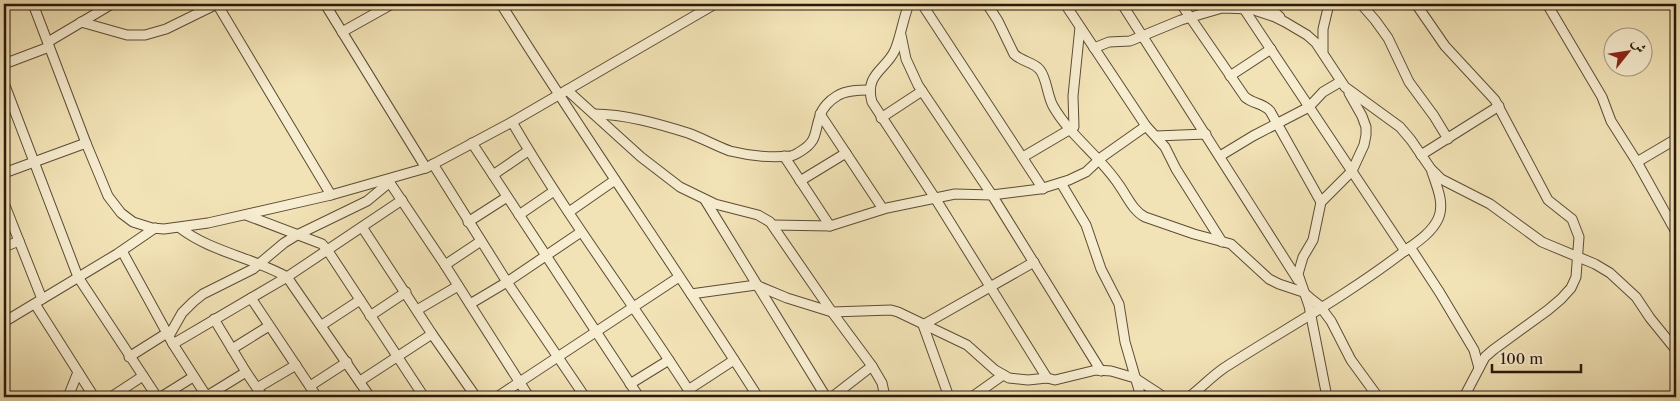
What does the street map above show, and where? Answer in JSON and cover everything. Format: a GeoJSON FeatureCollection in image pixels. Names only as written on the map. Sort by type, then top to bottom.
{"type":"FeatureCollection","features":[{"type":"Feature","properties":{"kind":"street"},"geometry":{"type":"LineString","coordinates":[[33,4],[105,190],[116,208],[133,222],[155,228],[180,228],[331,195],[389,181],[429,166],[512,122],[715,4]]}},
{"type":"Feature","properties":{"kind":"street"},"geometry":{"type":"LineString","coordinates":[[4,64],[49,45],[112,4]]}},
{"type":"Feature","properties":{"kind":"street"},"geometry":{"type":"LineString","coordinates":[[82,22],[127,35],[145,35],[166,29],[217,4],[331,195]]}},
{"type":"Feature","properties":{"kind":"street"},"geometry":{"type":"LineString","coordinates":[[325,4],[429,166],[585,397]]}},
{"type":"Feature","properties":{"kind":"street"},"geometry":{"type":"LineString","coordinates":[[342,32],[392,4]]}},
{"type":"Feature","properties":{"kind":"street"},"geometry":{"type":"LineString","coordinates":[[502,4],[558,95],[758,397]]}},
{"type":"Feature","properties":{"kind":"street"},"geometry":{"type":"LineString","coordinates":[[909,4],[894,51],[873,78],[870,90],[872,102],[935,198],[1047,378]]}},
{"type":"Feature","properties":{"kind":"street"},"geometry":{"type":"LineString","coordinates":[[922,4],[1042,189]]}},
{"type":"Feature","properties":{"kind":"street"},"geometry":{"type":"LineString","coordinates":[[987,4],[998,21],[1014,54],[1040,69],[1051,102],[1071,130],[1114,177],[1132,204],[1142,215],[1235,247],[1269,279],[1304,292],[1321,308],[1335,328],[1351,360],[1378,397]]}},
{"type":"Feature","properties":{"kind":"street"},"geometry":{"type":"LineString","coordinates":[[1065,4],[1146,126],[1165,146],[1176,169],[1222,242]]}},
{"type":"Feature","properties":{"kind":"street"},"geometry":{"type":"LineString","coordinates":[[1122,4],[1300,282]]}},
{"type":"Feature","properties":{"kind":"street"},"geometry":{"type":"LineString","coordinates":[[1182,4],[1245,97],[1252,102],[1265,106],[1321,202]]}},
{"type":"Feature","properties":{"kind":"street"},"geometry":{"type":"LineString","coordinates":[[1266,4],[1286,22],[1312,39],[1323,52],[1344,85],[1366,126],[1364,145],[1352,171],[1321,202],[1313,240],[1299,267],[1298,274],[1311,315],[1327,397]]}},
{"type":"Feature","properties":{"kind":"street"},"geometry":{"type":"LineString","coordinates":[[1323,52],[1323,29],[1329,4]]}},
{"type":"Feature","properties":{"kind":"street"},"geometry":{"type":"LineString","coordinates":[[1361,4],[1388,38],[1409,82],[1448,139]]}},
{"type":"Feature","properties":{"kind":"street"},"geometry":{"type":"LineString","coordinates":[[1416,4],[1443,44],[1487,90],[1499,106],[1548,200],[1572,219],[1577,227],[1579,237],[1575,282],[1562,299],[1485,357],[1464,397]]}},
{"type":"Feature","properties":{"kind":"street"},"geometry":{"type":"LineString","coordinates":[[1547,4],[1602,97],[1611,121],[1637,162],[1676,232]]}},
{"type":"Feature","properties":{"kind":"street"},"geometry":{"type":"LineString","coordinates":[[1094,48],[1109,42],[1130,41],[1190,17],[1222,8],[1241,6],[1286,22]]}},
{"type":"Feature","properties":{"kind":"street"},"geometry":{"type":"LineString","coordinates":[[1241,6],[1352,171],[1440,293],[1472,345],[1479,368]]}},
{"type":"Feature","properties":{"kind":"street"},"geometry":{"type":"LineString","coordinates":[[1023,157],[1071,130],[1074,126],[1073,96],[1080,27]]}},
{"type":"Feature","properties":{"kind":"street"},"geometry":{"type":"LineString","coordinates":[[901,30],[906,59],[922,90],[992,195],[1101,371]]}},
{"type":"Feature","properties":{"kind":"street"},"geometry":{"type":"LineString","coordinates":[[1230,76],[1271,49]]}},
{"type":"Feature","properties":{"kind":"street"},"geometry":{"type":"LineString","coordinates":[[4,83],[78,276],[157,397]]}},
{"type":"Feature","properties":{"kind":"street"},"geometry":{"type":"LineString","coordinates":[[1220,156],[1253,136],[1310,107],[1326,90],[1344,85]]}},
{"type":"Feature","properties":{"kind":"street"},"geometry":{"type":"LineString","coordinates":[[1344,85],[1400,128],[1431,169],[1449,184],[1490,204],[1542,242],[1596,264],[1610,273],[1636,297],[1676,350]]}},
{"type":"Feature","properties":{"kind":"street"},"geometry":{"type":"LineString","coordinates":[[567,90],[641,158],[680,187],[705,200],[758,215],[773,225],[832,312],[872,366],[882,383],[885,397]]}},
{"type":"Feature","properties":{"kind":"street"},"geometry":{"type":"LineString","coordinates":[[594,114],[609,114],[660,125],[729,150],[767,158],[793,155],[809,146],[814,140],[820,114],[837,95],[859,90],[870,90]]}},
{"type":"Feature","properties":{"kind":"street"},"geometry":{"type":"LineString","coordinates":[[881,118],[922,90]]}},
{"type":"Feature","properties":{"kind":"street"},"geometry":{"type":"LineString","coordinates":[[1421,155],[1499,106]]}},
{"type":"Feature","properties":{"kind":"street"},"geometry":{"type":"LineString","coordinates":[[820,114],[883,209]]}},
{"type":"Feature","properties":{"kind":"street"},"geometry":{"type":"LineString","coordinates":[[512,122],[554,191],[691,394],[734,360]]}},
{"type":"Feature","properties":{"kind":"street"},"geometry":{"type":"LineString","coordinates":[[773,225],[830,226],[883,209],[955,194],[992,195],[1042,189],[1086,172],[1099,160],[1146,126]]}},
{"type":"Feature","properties":{"kind":"street"},"geometry":{"type":"LineString","coordinates":[[1156,136],[1206,134]]}},
{"type":"Feature","properties":{"kind":"street"},"geometry":{"type":"LineString","coordinates":[[1637,162],[1676,139]]}},
{"type":"Feature","properties":{"kind":"street"},"geometry":{"type":"LineString","coordinates":[[4,173],[86,143]]}},
{"type":"Feature","properties":{"kind":"street"},"geometry":{"type":"LineString","coordinates":[[472,143],[638,397]]}},
{"type":"Feature","properties":{"kind":"street"},"geometry":{"type":"LineString","coordinates":[[493,175],[528,151]]}},
{"type":"Feature","properties":{"kind":"street"},"geometry":{"type":"LineString","coordinates":[[800,181],[846,153]]}},
{"type":"Feature","properties":{"kind":"street"},"geometry":{"type":"LineString","coordinates":[[784,156],[830,226]]}},
{"type":"Feature","properties":{"kind":"street"},"geometry":{"type":"LineString","coordinates":[[1189,397],[1221,370],[1311,315],[1385,266],[1434,226],[1440,213],[1441,201],[1431,169]]}},
{"type":"Feature","properties":{"kind":"street"},"geometry":{"type":"LineString","coordinates":[[569,212],[615,180]]}},
{"type":"Feature","properties":{"kind":"street"},"geometry":{"type":"LineString","coordinates":[[389,181],[529,397]]}},
{"type":"Feature","properties":{"kind":"street"},"geometry":{"type":"LineString","coordinates":[[170,338],[182,313],[193,302],[260,264],[297,235],[367,201],[389,181]]}},
{"type":"Feature","properties":{"kind":"street"},"geometry":{"type":"LineString","coordinates":[[1061,183],[1086,225],[1101,269],[1118,299],[1125,342],[1141,397]]}},
{"type":"Feature","properties":{"kind":"street"},"geometry":{"type":"LineString","coordinates":[[519,215],[554,191]]}},
{"type":"Feature","properties":{"kind":"street"},"geometry":{"type":"LineString","coordinates":[[468,222],[507,197]]}},
{"type":"Feature","properties":{"kind":"street"},"geometry":{"type":"LineString","coordinates":[[130,357],[214,319],[251,298],[328,251],[402,200]]}},
{"type":"Feature","properties":{"kind":"street"},"geometry":{"type":"LineString","coordinates":[[705,200],[826,397]]}},
{"type":"Feature","properties":{"kind":"street"},"geometry":{"type":"LineString","coordinates":[[4,203],[19,242],[38,302],[94,397]]}},
{"type":"Feature","properties":{"kind":"street"},"geometry":{"type":"LineString","coordinates":[[246,214],[322,244],[424,397]]}},
{"type":"Feature","properties":{"kind":"street"},"geometry":{"type":"LineString","coordinates":[[362,227],[476,397]]}},
{"type":"Feature","properties":{"kind":"street"},"geometry":{"type":"LineString","coordinates":[[4,311],[6,321],[122,251],[155,228]]}},
{"type":"Feature","properties":{"kind":"street"},"geometry":{"type":"LineString","coordinates":[[180,228],[199,240],[260,264],[287,277],[370,397]]}},
{"type":"Feature","properties":{"kind":"street"},"geometry":{"type":"LineString","coordinates":[[470,304],[507,282],[581,232]]}},
{"type":"Feature","properties":{"kind":"street"},"geometry":{"type":"LineString","coordinates":[[445,265],[481,241]]}},
{"type":"Feature","properties":{"kind":"street"},"geometry":{"type":"LineString","coordinates":[[4,247],[19,242]]}},
{"type":"Feature","properties":{"kind":"street"},"geometry":{"type":"LineString","coordinates":[[122,251],[170,338],[207,397],[246,372]]}},
{"type":"Feature","properties":{"kind":"street"},"geometry":{"type":"LineString","coordinates":[[923,325],[1034,262]]}},
{"type":"Feature","properties":{"kind":"street"},"geometry":{"type":"LineString","coordinates":[[497,397],[679,277]]}},
{"type":"Feature","properties":{"kind":"street"},"geometry":{"type":"LineString","coordinates":[[691,294],[756,285],[787,298],[832,312],[890,310],[967,345],[1003,375],[1018,379],[1047,378],[1056,380],[1081,373],[1101,371],[1135,378],[1164,397]]}},
{"type":"Feature","properties":{"kind":"street"},"geometry":{"type":"LineString","coordinates":[[417,310],[458,286]]}},
{"type":"Feature","properties":{"kind":"street"},"geometry":{"type":"LineString","coordinates":[[370,316],[406,292]]}},
{"type":"Feature","properties":{"kind":"street"},"geometry":{"type":"LineString","coordinates":[[251,298],[317,397]]}},
{"type":"Feature","properties":{"kind":"street"},"geometry":{"type":"LineString","coordinates":[[322,325],[360,300]]}},
{"type":"Feature","properties":{"kind":"street"},"geometry":{"type":"LineString","coordinates":[[214,319],[263,397]]}},
{"type":"Feature","properties":{"kind":"street"},"geometry":{"type":"LineString","coordinates":[[923,325],[949,397]]}},
{"type":"Feature","properties":{"kind":"street"},"geometry":{"type":"LineString","coordinates":[[232,349],[269,326]]}},
{"type":"Feature","properties":{"kind":"street"},"geometry":{"type":"LineString","coordinates":[[360,381],[432,334]]}},
{"type":"Feature","properties":{"kind":"street"},"geometry":{"type":"LineString","coordinates":[[630,384],[669,360]]}},
{"type":"Feature","properties":{"kind":"street"},"geometry":{"type":"LineString","coordinates":[[310,386],[347,362]]}},
{"type":"Feature","properties":{"kind":"street"},"geometry":{"type":"LineString","coordinates":[[257,388],[296,365]]}},
{"type":"Feature","properties":{"kind":"street"},"geometry":{"type":"LineString","coordinates":[[832,397],[872,366]]}},
{"type":"Feature","properties":{"kind":"street"},"geometry":{"type":"LineString","coordinates":[[68,397],[78,372]]}},
{"type":"Feature","properties":{"kind":"street"},"geometry":{"type":"LineString","coordinates":[[972,397],[1003,375]]}},
{"type":"Feature","properties":{"kind":"street"},"geometry":{"type":"LineString","coordinates":[[111,397],[143,376]]}},
{"type":"Feature","properties":{"kind":"street"},"geometry":{"type":"LineString","coordinates":[[161,397],[193,377]]}}]}
